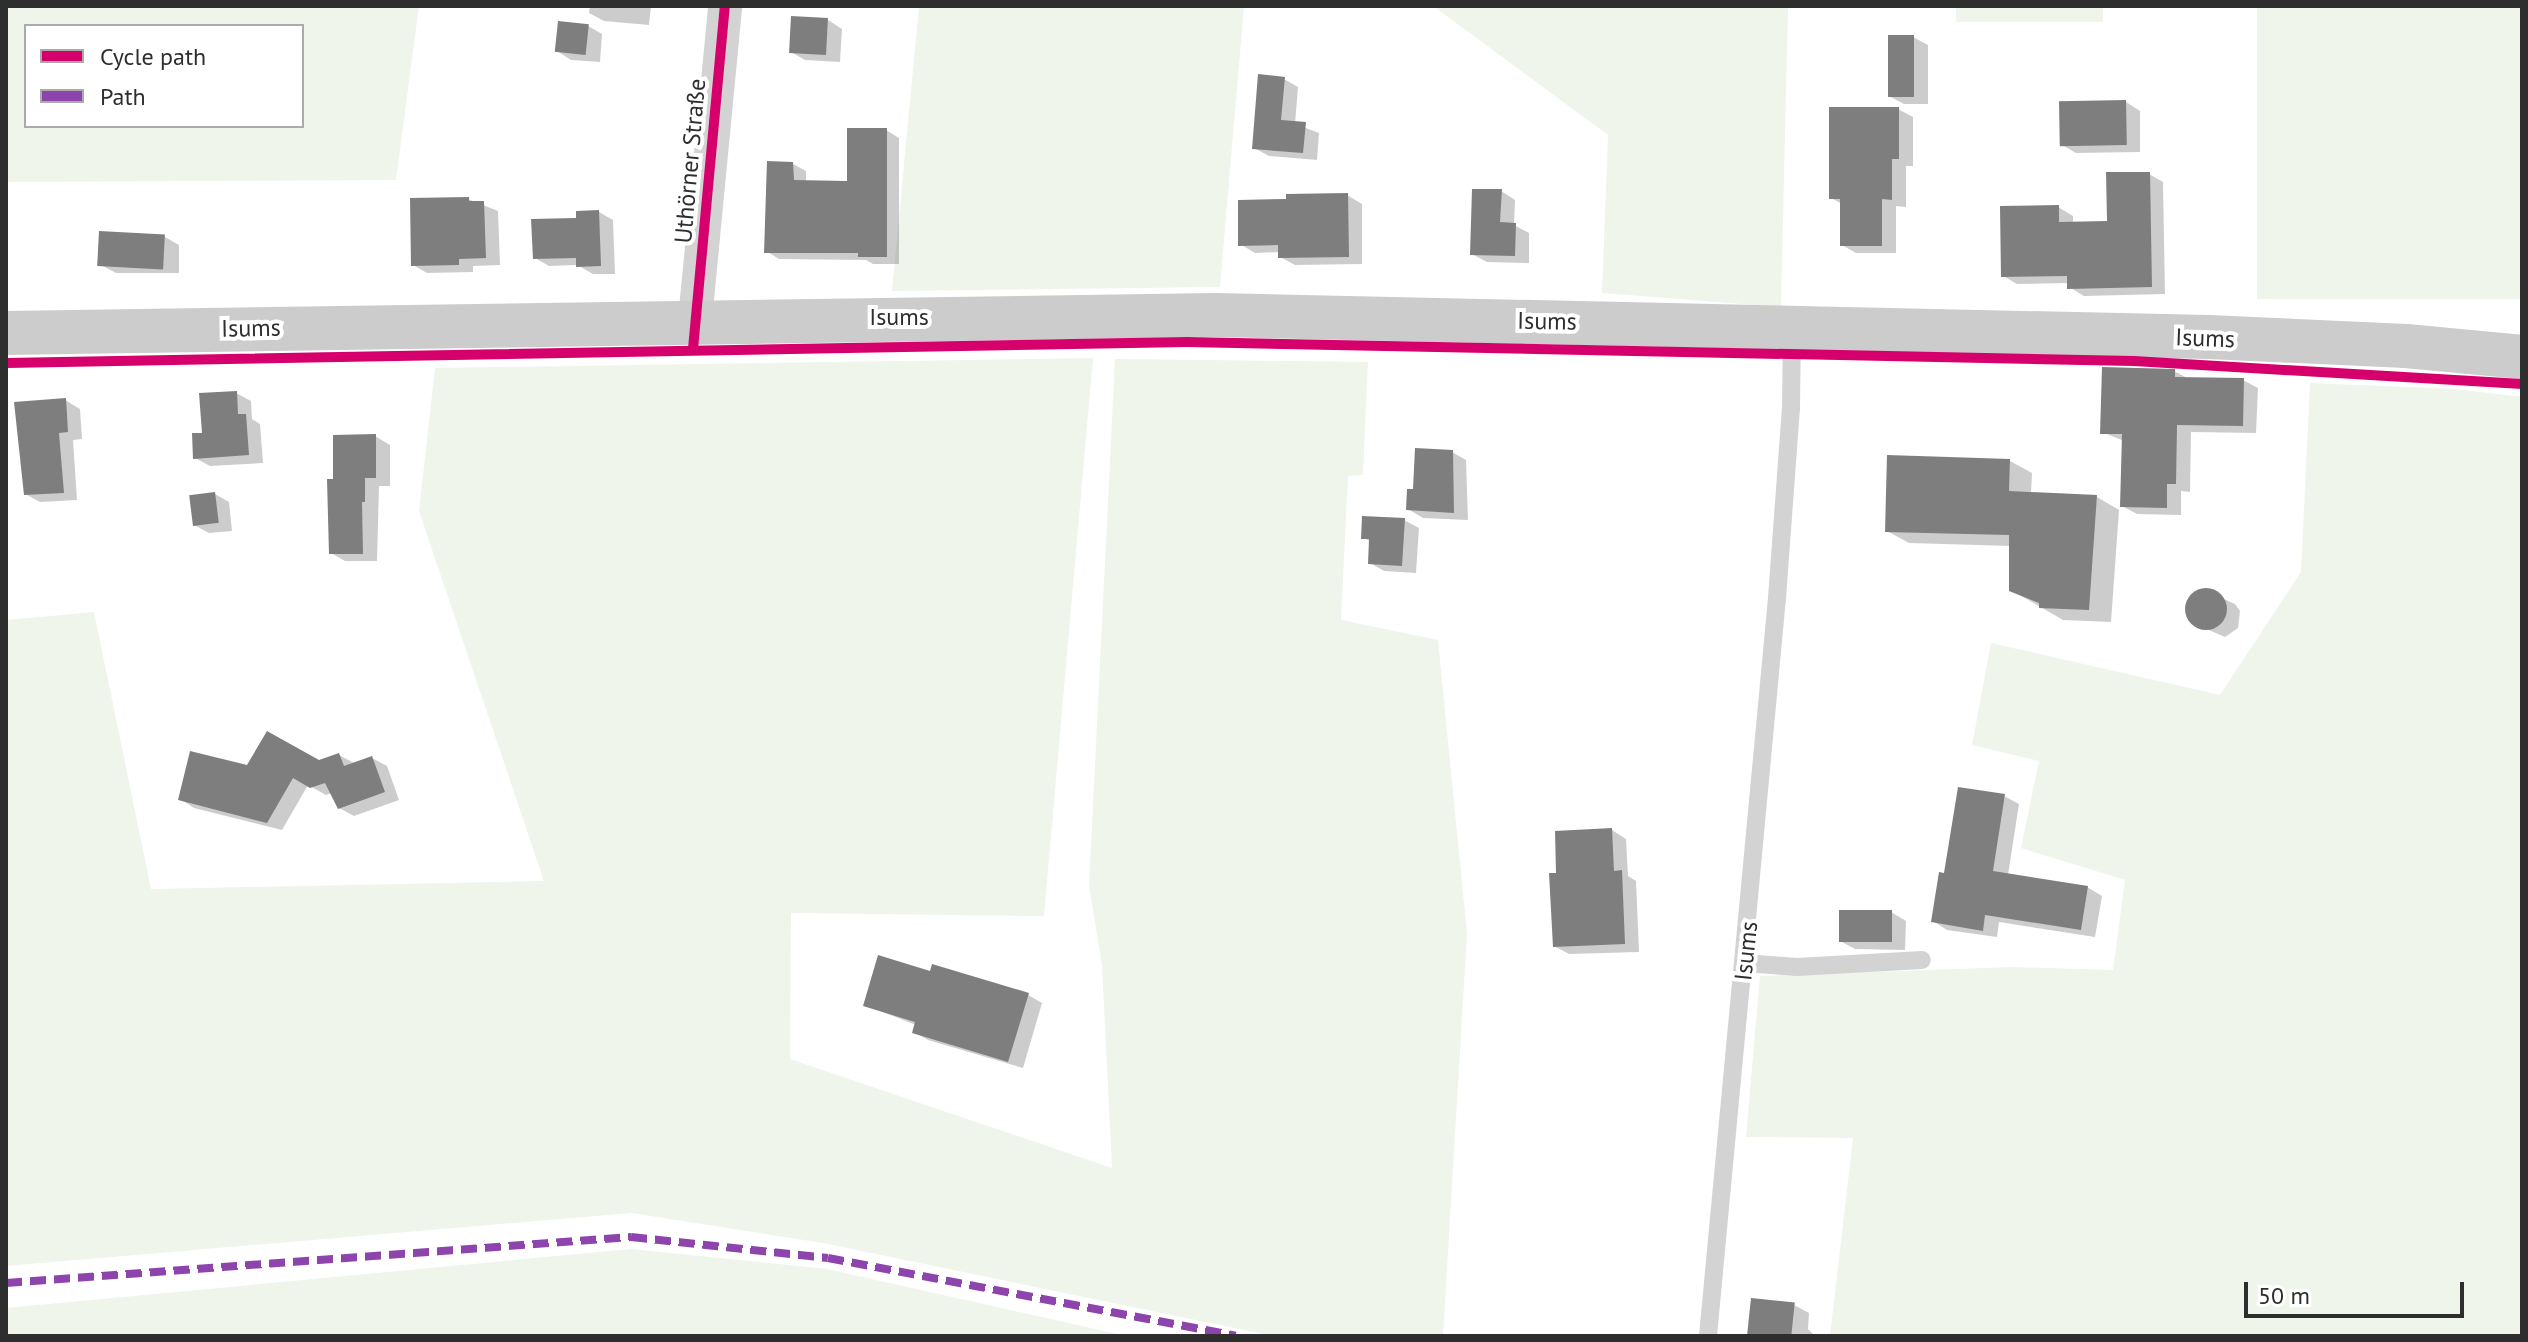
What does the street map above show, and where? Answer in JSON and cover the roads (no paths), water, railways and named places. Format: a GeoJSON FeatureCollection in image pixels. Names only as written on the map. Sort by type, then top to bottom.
{"type":"FeatureCollection","features":[{"type":"Feature","properties":{"kind":"main road","name":"Isums"},"geometry":{"type":"LineString","coordinates":[[6,333],[695,320],[1215,315],[2208,337],[2406,346],[2522,357]]}},
{"type":"Feature","properties":{"kind":"street","name":"Uthörner Straße"},"geometry":{"type":"LineString","coordinates":[[695,320],[725,6]]}},
{"type":"Feature","properties":{"kind":"lane","name":"Isums"},"geometry":{"type":"LineString","coordinates":[[1708,1336],[1779,582],[1791,409],[1792,326]]}},
{"type":"Feature","properties":{"kind":"lane"},"geometry":{"type":"LineString","coordinates":[[1745,963],[1797,967],[1922,960]]}}]}
